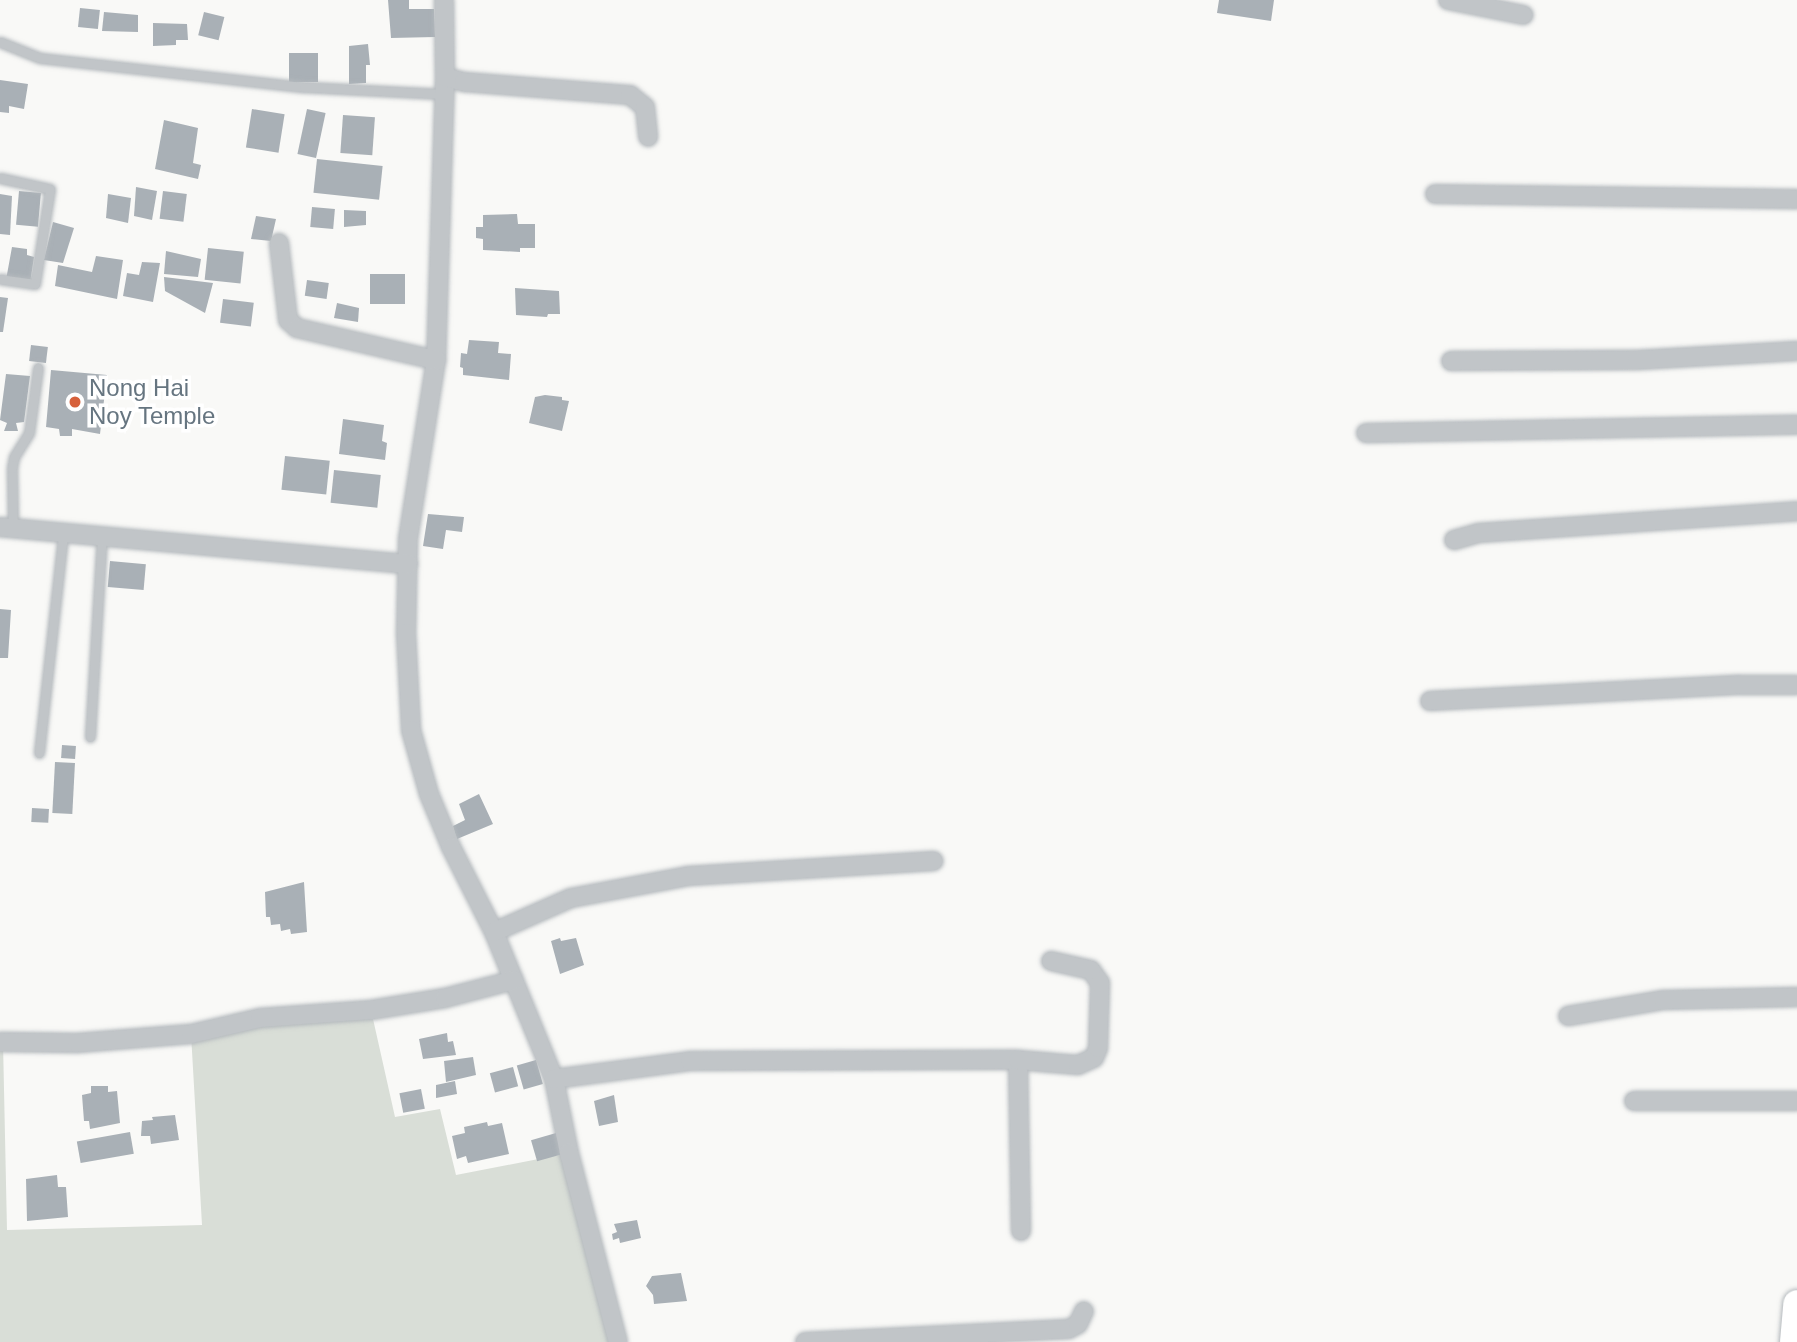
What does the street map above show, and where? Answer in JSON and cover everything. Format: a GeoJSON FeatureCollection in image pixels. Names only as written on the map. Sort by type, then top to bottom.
{"type":"FeatureCollection","features":[{"type":"Feature","properties":{"kind":"main road"},"geometry":{"type":"LineString","coordinates":[[1794,1342],[1797,1304]]}},
{"type":"Feature","properties":{"kind":"street"},"geometry":{"type":"LineString","coordinates":[[444,0],[436,360],[408,539],[407,690],[411,730],[438,816],[494,932],[554,1079],[569,1153],[618,1342]]}},
{"type":"Feature","properties":{"kind":"street"},"geometry":{"type":"LineString","coordinates":[[1448,0],[1524,15]]}},
{"type":"Feature","properties":{"kind":"street"},"geometry":{"type":"LineString","coordinates":[[444,86],[464,82],[630,95],[645,107],[648,136]]}},
{"type":"Feature","properties":{"kind":"street"},"geometry":{"type":"LineString","coordinates":[[1435,194],[1797,199]]}},
{"type":"Feature","properties":{"kind":"street"},"geometry":{"type":"LineString","coordinates":[[279,243],[288,320],[297,328],[436,360]]}},
{"type":"Feature","properties":{"kind":"street"},"geometry":{"type":"LineString","coordinates":[[1451,361],[1637,360],[1797,351]]}},
{"type":"Feature","properties":{"kind":"street"},"geometry":{"type":"LineString","coordinates":[[1366,433],[1797,425]]}},
{"type":"Feature","properties":{"kind":"street"},"geometry":{"type":"LineString","coordinates":[[1454,540],[1478,533],[1797,511]]}},
{"type":"Feature","properties":{"kind":"street"},"geometry":{"type":"LineString","coordinates":[[7,527],[408,564]]}},
{"type":"Feature","properties":{"kind":"street"},"geometry":{"type":"LineString","coordinates":[[1430,701],[1740,685],[1797,685]]}},
{"type":"Feature","properties":{"kind":"street"},"geometry":{"type":"LineString","coordinates":[[494,932],[571,898],[688,876],[934,861]]}},
{"type":"Feature","properties":{"kind":"street"},"geometry":{"type":"LineString","coordinates":[[554,1079],[690,1061],[1018,1060],[1078,1065],[1094,1058],[1098,1048],[1100,983],[1091,971],[1051,961]]}},
{"type":"Feature","properties":{"kind":"street"},"geometry":{"type":"LineString","coordinates":[[0,1042],[77,1043],[191,1034],[260,1018],[396,1006],[514,981]]}},
{"type":"Feature","properties":{"kind":"street"},"geometry":{"type":"LineString","coordinates":[[1568,1016],[1664,1000],[1797,997]]}},
{"type":"Feature","properties":{"kind":"street"},"geometry":{"type":"LineString","coordinates":[[1018,1060],[1021,1231]]}},
{"type":"Feature","properties":{"kind":"street"},"geometry":{"type":"LineString","coordinates":[[1634,1101],[1797,1101]]}},
{"type":"Feature","properties":{"kind":"street"},"geometry":{"type":"LineString","coordinates":[[805,1342],[1069,1329],[1078,1324],[1084,1311]]}},
{"type":"Feature","properties":{"kind":"lane"},"geometry":{"type":"LineString","coordinates":[[0,43],[40,58],[277,84],[444,86]]}},
{"type":"Feature","properties":{"kind":"lane"},"geometry":{"type":"LineString","coordinates":[[0,178],[50,189],[35,284],[0,279]]}},
{"type":"Feature","properties":{"kind":"lane"},"geometry":{"type":"LineString","coordinates":[[7,527],[14,457],[29,433],[38,368]]}},
{"type":"Feature","properties":{"kind":"lane"},"geometry":{"type":"LineString","coordinates":[[39,753],[63,534]]}},
{"type":"Feature","properties":{"kind":"lane"},"geometry":{"type":"LineString","coordinates":[[90,737],[102,537]]}},
{"type":"Feature","properties":{"kind":"shaded area"},"geometry":{"type":"Polygon","coordinates":[[[371,1010],[395,1117],[440,1109],[456,1175],[569,1153],[613,1342],[0,1342],[0,1042],[3,1042],[7,1230],[202,1225],[191,1034],[371,1010]]]}},
{"type":"Feature","properties":{"kind":"building"},"geometry":{"type":"Polygon","coordinates":[[[388,0],[409,0],[409,9],[434,9],[435,37],[391,38],[388,0]]]}},
{"type":"Feature","properties":{"kind":"building"},"geometry":{"type":"Polygon","coordinates":[[[1219,0],[1274,0],[1271,21],[1217,13],[1219,0]]]}},
{"type":"Feature","properties":{"kind":"building"},"geometry":{"type":"Polygon","coordinates":[[[80,8],[100,10],[98,29],[78,27],[80,8]]]}},
{"type":"Feature","properties":{"kind":"building"},"geometry":{"type":"Polygon","coordinates":[[[104,12],[138,15],[138,32],[102,31],[104,12]]]}},
{"type":"Feature","properties":{"kind":"building"},"geometry":{"type":"Polygon","coordinates":[[[204,12],[224,17],[219,40],[198,35],[204,12]]]}},
{"type":"Feature","properties":{"kind":"building"},"geometry":{"type":"Polygon","coordinates":[[[153,23],[187,24],[188,40],[176,40],[176,45],[153,46],[153,23]]]}},
{"type":"Feature","properties":{"kind":"building"},"geometry":{"type":"Polygon","coordinates":[[[368,44],[370,65],[366,65],[366,83],[349,84],[349,46],[368,44]]]}},
{"type":"Feature","properties":{"kind":"building"},"geometry":{"type":"Polygon","coordinates":[[[289,53],[318,53],[318,82],[289,82],[289,53]]]}},
{"type":"Feature","properties":{"kind":"building"},"geometry":{"type":"Polygon","coordinates":[[[0,80],[28,84],[24,109],[9,106],[9,113],[0,112],[0,80]]]}},
{"type":"Feature","properties":{"kind":"building"},"geometry":{"type":"Polygon","coordinates":[[[252,109],[285,114],[278,153],[246,148],[252,109]]]}},
{"type":"Feature","properties":{"kind":"building"},"geometry":{"type":"Polygon","coordinates":[[[307,109],[326,113],[316,158],[297,154],[307,109]]]}},
{"type":"Feature","properties":{"kind":"building"},"geometry":{"type":"Polygon","coordinates":[[[343,115],[375,117],[372,155],[340,153],[343,115]]]}},
{"type":"Feature","properties":{"kind":"building"},"geometry":{"type":"Polygon","coordinates":[[[164,120],[198,128],[193,163],[201,165],[198,179],[155,169],[164,120]]]}},
{"type":"Feature","properties":{"kind":"building"},"geometry":{"type":"Polygon","coordinates":[[[317,159],[383,166],[379,200],[313,193],[317,159]]]}},
{"type":"Feature","properties":{"kind":"building"},"geometry":{"type":"Polygon","coordinates":[[[136,187],[157,191],[152,220],[134,216],[136,187]]]}},
{"type":"Feature","properties":{"kind":"building"},"geometry":{"type":"Polygon","coordinates":[[[19,191],[41,193],[38,227],[16,225],[19,191]]]}},
{"type":"Feature","properties":{"kind":"building"},"geometry":{"type":"Polygon","coordinates":[[[163,191],[187,194],[183,222],[160,219],[163,191]]]}},
{"type":"Feature","properties":{"kind":"building"},"geometry":{"type":"Polygon","coordinates":[[[0,194],[12,196],[10,235],[0,234],[0,194]]]}},
{"type":"Feature","properties":{"kind":"building"},"geometry":{"type":"Polygon","coordinates":[[[108,194],[131,198],[128,223],[106,218],[108,194]]]}},
{"type":"Feature","properties":{"kind":"building"},"geometry":{"type":"Polygon","coordinates":[[[312,207],[335,209],[333,229],[310,227],[312,207]]]}},
{"type":"Feature","properties":{"kind":"building"},"geometry":{"type":"Polygon","coordinates":[[[344,210],[366,211],[366,225],[344,227],[344,210]]]}},
{"type":"Feature","properties":{"kind":"building"},"geometry":{"type":"Polygon","coordinates":[[[517,214],[518,224],[535,224],[535,248],[520,248],[520,252],[483,250],[483,239],[476,238],[476,227],[483,227],[483,215],[517,214]]]}},
{"type":"Feature","properties":{"kind":"building"},"geometry":{"type":"Polygon","coordinates":[[[256,216],[276,219],[271,241],[251,239],[256,216]]]}},
{"type":"Feature","properties":{"kind":"building"},"geometry":{"type":"Polygon","coordinates":[[[53,222],[74,228],[63,263],[44,260],[53,222]]]}},
{"type":"Feature","properties":{"kind":"building"},"geometry":{"type":"Polygon","coordinates":[[[12,247],[27,249],[27,255],[34,257],[30,283],[6,280],[12,247]]]}},
{"type":"Feature","properties":{"kind":"building"},"geometry":{"type":"Polygon","coordinates":[[[208,248],[244,252],[240,284],[205,280],[208,248]]]}},
{"type":"Feature","properties":{"kind":"building"},"geometry":{"type":"Polygon","coordinates":[[[166,251],[201,259],[198,277],[164,274],[166,251]]]}},
{"type":"Feature","properties":{"kind":"building"},"geometry":{"type":"Polygon","coordinates":[[[96,256],[123,260],[117,299],[55,286],[58,265],[92,272],[96,256]]]}},
{"type":"Feature","properties":{"kind":"building"},"geometry":{"type":"Polygon","coordinates":[[[142,262],[160,263],[153,302],[123,296],[127,273],[139,275],[142,262]]]}},
{"type":"Feature","properties":{"kind":"building"},"geometry":{"type":"Polygon","coordinates":[[[370,274],[405,274],[405,304],[370,304],[370,274]]]}},
{"type":"Feature","properties":{"kind":"building"},"geometry":{"type":"Polygon","coordinates":[[[164,277],[213,283],[205,313],[165,291],[164,277]]]}},
{"type":"Feature","properties":{"kind":"building"},"geometry":{"type":"Polygon","coordinates":[[[307,280],[329,283],[327,299],[305,296],[307,280]]]}},
{"type":"Feature","properties":{"kind":"building"},"geometry":{"type":"Polygon","coordinates":[[[515,288],[559,291],[560,314],[548,314],[547,317],[516,315],[515,288]]]}},
{"type":"Feature","properties":{"kind":"building"},"geometry":{"type":"Polygon","coordinates":[[[0,297],[8,298],[3,332],[0,332],[0,297]]]}},
{"type":"Feature","properties":{"kind":"building"},"geometry":{"type":"Polygon","coordinates":[[[223,299],[254,303],[251,327],[220,323],[223,299]]]}},
{"type":"Feature","properties":{"kind":"building"},"geometry":{"type":"Polygon","coordinates":[[[337,303],[359,308],[358,322],[334,318],[337,303]]]}},
{"type":"Feature","properties":{"kind":"building"},"geometry":{"type":"Polygon","coordinates":[[[469,340],[499,342],[498,353],[511,354],[509,380],[463,375],[463,368],[460,367],[461,353],[467,354],[469,340]]]}},
{"type":"Feature","properties":{"kind":"building"},"geometry":{"type":"Polygon","coordinates":[[[31,345],[48,347],[46,363],[29,361],[31,345]]]}},
{"type":"Feature","properties":{"kind":"building"},"geometry":{"type":"Polygon","coordinates":[[[51,370],[107,375],[100,434],[72,429],[72,436],[60,436],[59,429],[46,427],[51,370]]]}},
{"type":"Feature","properties":{"kind":"building"},"geometry":{"type":"Polygon","coordinates":[[[6,374],[30,376],[24,422],[16,423],[18,431],[4,431],[7,423],[0,420],[6,374]]]}},
{"type":"Feature","properties":{"kind":"building"},"geometry":{"type":"Polygon","coordinates":[[[535,397],[562,397],[562,400],[569,401],[562,431],[529,423],[535,397]]]}},
{"type":"Feature","properties":{"kind":"building"},"geometry":{"type":"Polygon","coordinates":[[[343,419],[384,425],[382,441],[387,443],[385,460],[339,454],[343,419]]]}},
{"type":"Feature","properties":{"kind":"building"},"geometry":{"type":"Polygon","coordinates":[[[285,456],[330,461],[326,495],[281,490],[285,456]]]}},
{"type":"Feature","properties":{"kind":"building"},"geometry":{"type":"Polygon","coordinates":[[[334,470],[381,475],[377,508],[331,503],[334,470]]]}},
{"type":"Feature","properties":{"kind":"building"},"geometry":{"type":"Polygon","coordinates":[[[428,514],[464,517],[462,532],[446,530],[443,549],[423,546],[428,514]]]}},
{"type":"Feature","properties":{"kind":"building"},"geometry":{"type":"Polygon","coordinates":[[[110,561],[146,564],[144,590],[108,587],[110,561]]]}},
{"type":"Feature","properties":{"kind":"building"},"geometry":{"type":"Polygon","coordinates":[[[0,609],[11,610],[8,658],[0,658],[0,609]]]}},
{"type":"Feature","properties":{"kind":"building"},"geometry":{"type":"Polygon","coordinates":[[[62,745],[76,746],[75,759],[61,758],[62,745]]]}},
{"type":"Feature","properties":{"kind":"building"},"geometry":{"type":"Polygon","coordinates":[[[55,762],[75,763],[72,814],[52,813],[55,762]]]}},
{"type":"Feature","properties":{"kind":"building"},"geometry":{"type":"Polygon","coordinates":[[[479,794],[493,824],[457,839],[453,826],[465,820],[459,804],[479,794]]]}},
{"type":"Feature","properties":{"kind":"building"},"geometry":{"type":"Polygon","coordinates":[[[32,808],[49,809],[48,823],[31,822],[32,808]]]}},
{"type":"Feature","properties":{"kind":"building"},"geometry":{"type":"Polygon","coordinates":[[[304,882],[307,932],[291,934],[290,929],[281,931],[280,924],[271,925],[270,917],[266,917],[265,892],[304,882]]]}},
{"type":"Feature","properties":{"kind":"building"},"geometry":{"type":"Polygon","coordinates":[[[560,938],[561,941],[576,938],[584,965],[560,974],[551,941],[560,938]]]}},
{"type":"Feature","properties":{"kind":"building"},"geometry":{"type":"Polygon","coordinates":[[[447,1033],[448,1042],[453,1041],[456,1055],[423,1059],[419,1039],[447,1033]]]}},
{"type":"Feature","properties":{"kind":"building"},"geometry":{"type":"Polygon","coordinates":[[[473,1057],[476,1075],[446,1082],[444,1061],[473,1057]]]}},
{"type":"Feature","properties":{"kind":"building"},"geometry":{"type":"Polygon","coordinates":[[[536,1060],[543,1084],[524,1090],[517,1066],[536,1060]]]}},
{"type":"Feature","properties":{"kind":"building"},"geometry":{"type":"Polygon","coordinates":[[[513,1067],[518,1086],[495,1093],[490,1073],[513,1067]]]}},
{"type":"Feature","properties":{"kind":"building"},"geometry":{"type":"Polygon","coordinates":[[[455,1081],[457,1094],[436,1098],[436,1085],[455,1081]]]}},
{"type":"Feature","properties":{"kind":"building"},"geometry":{"type":"Polygon","coordinates":[[[91,1086],[108,1086],[108,1092],[117,1091],[120,1123],[90,1129],[89,1121],[84,1121],[82,1095],[91,1093],[91,1086]]]}},
{"type":"Feature","properties":{"kind":"building"},"geometry":{"type":"Polygon","coordinates":[[[421,1089],[425,1109],[403,1113],[399,1093],[421,1089]]]}},
{"type":"Feature","properties":{"kind":"building"},"geometry":{"type":"Polygon","coordinates":[[[614,1095],[618,1122],[599,1126],[594,1101],[614,1095]]]}},
{"type":"Feature","properties":{"kind":"building"},"geometry":{"type":"Polygon","coordinates":[[[175,1115],[179,1140],[151,1144],[150,1136],[141,1136],[142,1121],[153,1120],[152,1117],[175,1115]]]}},
{"type":"Feature","properties":{"kind":"building"},"geometry":{"type":"Polygon","coordinates":[[[487,1122],[488,1126],[502,1123],[509,1154],[468,1163],[466,1156],[457,1159],[452,1136],[465,1133],[464,1127],[487,1122]]]}},
{"type":"Feature","properties":{"kind":"building"},"geometry":{"type":"Polygon","coordinates":[[[130,1132],[134,1154],[81,1163],[77,1141],[130,1132]]]}},
{"type":"Feature","properties":{"kind":"building"},"geometry":{"type":"Polygon","coordinates":[[[556,1133],[562,1154],[537,1161],[531,1140],[556,1133]]]}},
{"type":"Feature","properties":{"kind":"building"},"geometry":{"type":"Polygon","coordinates":[[[57,1175],[58,1187],[66,1187],[68,1217],[27,1221],[26,1179],[57,1175]]]}},
{"type":"Feature","properties":{"kind":"building"},"geometry":{"type":"Polygon","coordinates":[[[637,1220],[641,1238],[620,1243],[619,1238],[613,1240],[612,1234],[617,1232],[614,1224],[637,1220]]]}},
{"type":"Feature","properties":{"kind":"building"},"geometry":{"type":"Polygon","coordinates":[[[681,1273],[687,1301],[654,1304],[653,1295],[646,1286],[652,1276],[681,1273]]]}},
{"type":"Feature","properties":{"kind":"place","name":"Nong Hai Noy Temple"},"geometry":{"type":"Point","coordinates":[75,402]}}]}
